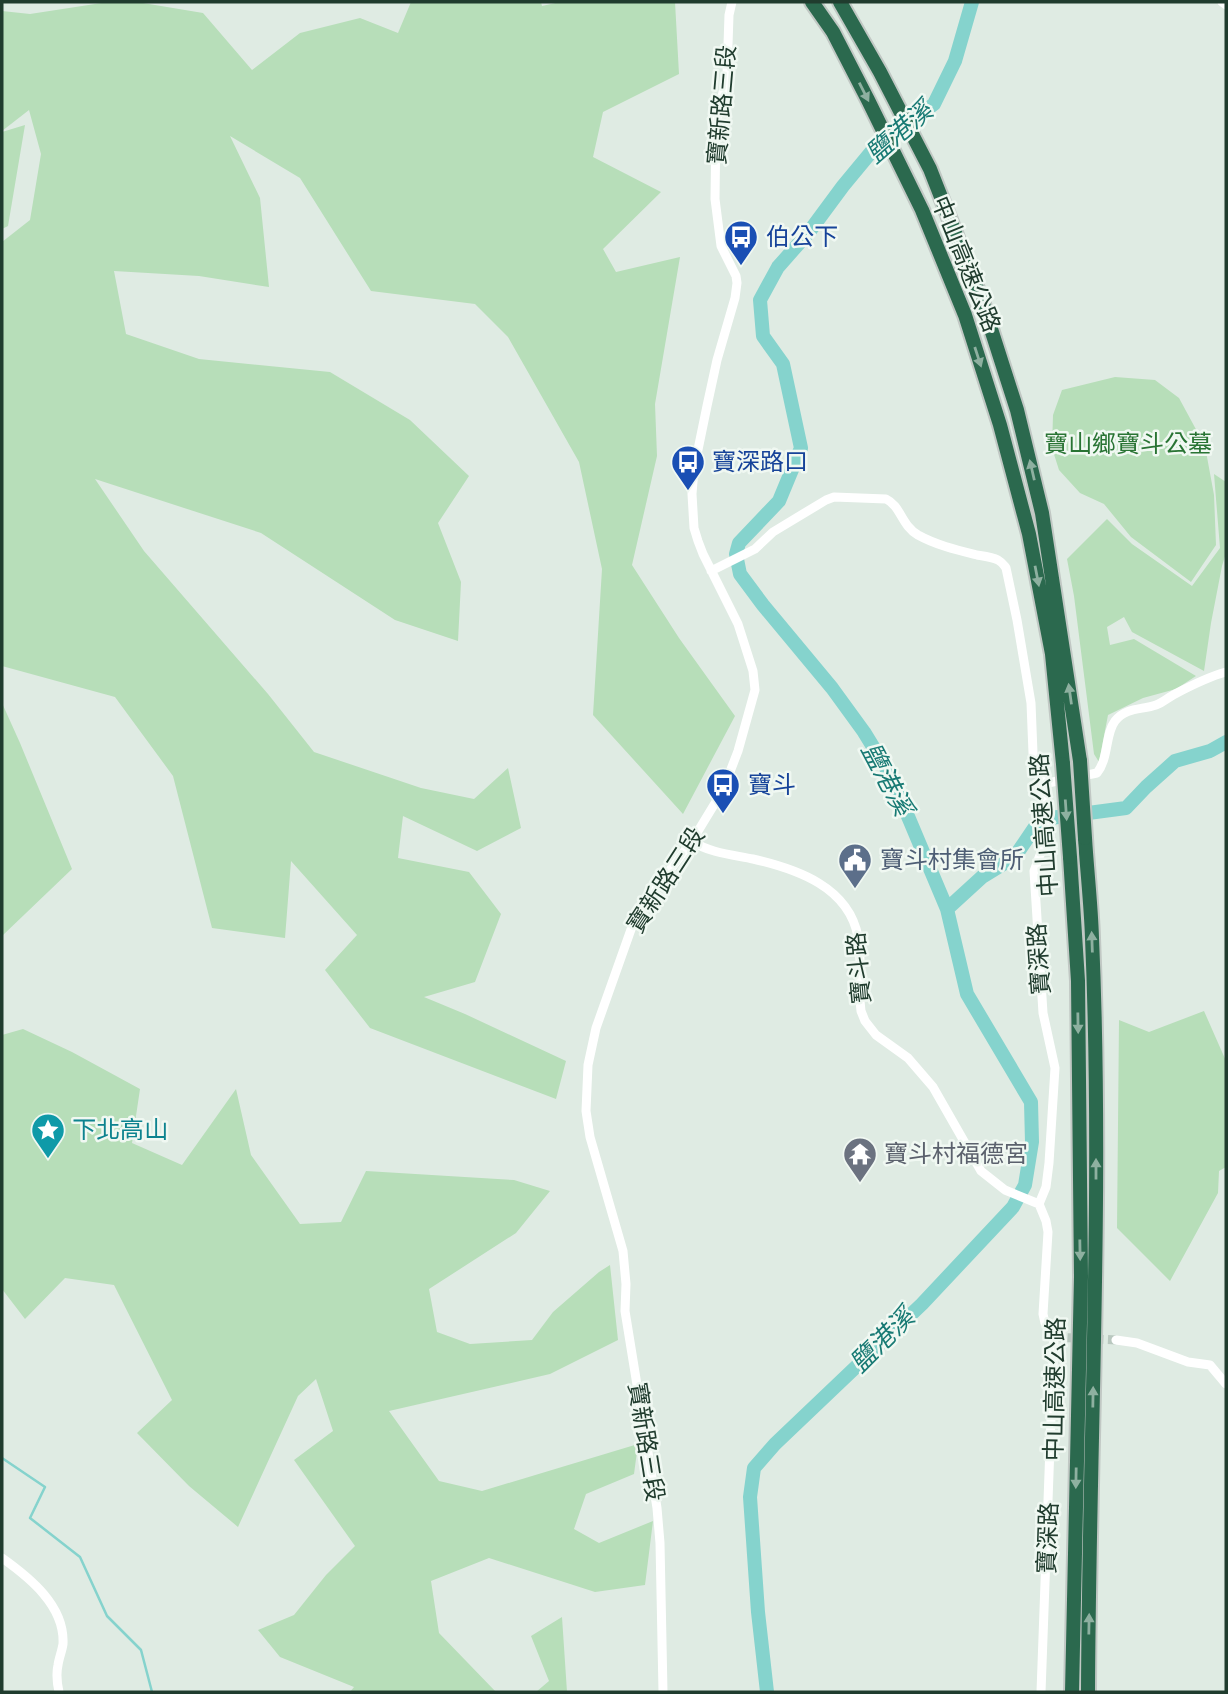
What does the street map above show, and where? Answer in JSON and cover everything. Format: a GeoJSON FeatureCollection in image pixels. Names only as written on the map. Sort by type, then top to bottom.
{"type":"FeatureCollection","features":[{"type":"Feature","properties":{"kind":"highway","name":"中山高速公路"},"geometry":{"type":"LineString","coordinates":[[812,2],[833,32],[922,210],[965,315],[1003,437],[1029,534],[1052,654],[1063,764],[1078,981],[1081,1277],[1072,1692]]}},
{"type":"Feature","properties":{"kind":"highway","name":"中山高速公路"},"geometry":{"type":"LineString","coordinates":[[840,2],[930,169],[983,304],[1017,410],[1042,513],[1080,761],[1096,1038],[1088,1692]]}},
{"type":"Feature","properties":{"kind":"street","name":"寶新路三段"},"geometry":{"type":"LineString","coordinates":[[663,1692],[657,1508],[625,1311],[623,1251],[590,1137],[586,1083],[596,1028],[634,921],[715,805],[731,772],[755,690],[753,671],[738,624],[703,554],[694,528],[692,482],[737,283],[721,246],[715,199],[716,124],[727,74],[732,2]]}},
{"type":"Feature","properties":{"kind":"street"},"geometry":{"type":"LineString","coordinates":[[1222,2],[1226,5]]}},
{"type":"Feature","properties":{"kind":"street","name":"寶深路"},"geometry":{"type":"LineString","coordinates":[[711,571],[755,549],[773,532],[826,500],[834,497],[869,497],[894,502],[902,519],[918,535],[997,559],[1003,563],[1009,581],[1031,703],[1033,753],[1043,784],[1050,836],[1034,871],[1043,1013],[1055,1068],[1049,1163],[1046,1187],[1039,1204],[1048,1233],[1043,1314],[1054,1337],[1041,1692]]}},
{"type":"Feature","properties":{"kind":"street"},"geometry":{"type":"LineString","coordinates":[[1043,784],[1097,773],[1102,765],[1112,726],[1117,719],[1134,709],[1157,705],[1191,686],[1226,672]]}},
{"type":"Feature","properties":{"kind":"street","name":"寶斗路"},"geometry":{"type":"LineString","coordinates":[[692,841],[797,872],[823,886],[841,900],[854,921],[859,938],[860,1001],[865,1021],[876,1035],[908,1058],[933,1087],[981,1171],[1005,1190],[1039,1204]]}},
{"type":"Feature","properties":{"kind":"street"},"geometry":{"type":"LineString","coordinates":[[1116,1340],[1137,1343],[1188,1362],[1210,1365],[1226,1384]]}},
{"type":"Feature","properties":{"kind":"street"},"geometry":{"type":"LineString","coordinates":[[2,1558],[43,1593],[60,1619],[63,1641],[57,1673],[59,1692]]}},
{"type":"Feature","properties":{"kind":"green space"},"geometry":{"type":"Polygon","coordinates":[[[108,2],[137,2],[203,13],[252,70],[300,33],[360,18],[398,33],[411,2],[541,2],[542,6],[560,2],[675,2],[679,74],[603,112],[593,157],[661,192],[603,249],[616,272],[680,257],[655,404],[657,456],[632,565],[679,638],[735,716],[683,814],[593,715],[602,569],[579,462],[508,337],[475,304],[371,291],[300,178],[230,136],[260,198],[269,287],[199,276],[114,271],[126,334],[199,359],[330,372],[410,420],[469,476],[438,523],[461,582],[458,641],[395,620],[261,533],[95,479],[144,551],[268,694],[314,752],[421,788],[474,799],[508,768],[521,828],[477,851],[403,816],[398,858],[469,872],[501,914],[475,982],[424,997],[566,1061],[556,1099],[370,1028],[325,970],[357,935],[291,861],[285,938],[212,928],[173,776],[115,697],[2,666],[2,242],[30,220],[41,154],[29,110],[2,131],[2,11],[30,14],[108,2]]]}},
{"type":"Feature","properties":{"kind":"green space"},"geometry":{"type":"Polygon","coordinates":[[[25,125],[8,226],[2,229],[2,132],[25,125]]]}},
{"type":"Feature","properties":{"kind":"green space","name":"寶山鄉寶斗公墓"},"geometry":{"type":"Polygon","coordinates":[[[1115,377],[1155,380],[1179,398],[1205,446],[1214,495],[1216,545],[1191,582],[1131,537],[1104,504],[1080,493],[1059,470],[1052,448],[1053,415],[1062,390],[1115,377]]]}},
{"type":"Feature","properties":{"kind":"green space"},"geometry":{"type":"Polygon","coordinates":[[[1214,474],[1226,482],[1226,553],[1204,671],[1132,632],[1124,617],[1107,627],[1110,645],[1134,639],[1196,676],[1176,689],[1143,698],[1108,715],[1099,762],[1094,754],[1067,559],[1107,519],[1132,544],[1192,586],[1220,548],[1214,474]]]}},
{"type":"Feature","properties":{"kind":"green space"},"geometry":{"type":"Polygon","coordinates":[[[2,703],[72,869],[2,936],[2,703]]]}},
{"type":"Feature","properties":{"kind":"green space"},"geometry":{"type":"Polygon","coordinates":[[[1204,1011],[1226,1061],[1226,1167],[1219,1171],[1218,1193],[1170,1281],[1117,1228],[1119,1020],[1149,1032],[1204,1011]]]}},
{"type":"Feature","properties":{"kind":"green space"},"geometry":{"type":"Polygon","coordinates":[[[23,1029],[140,1089],[132,1143],[182,1165],[236,1089],[251,1155],[300,1224],[341,1222],[366,1171],[514,1180],[550,1191],[516,1233],[429,1289],[437,1332],[470,1344],[532,1340],[553,1312],[610,1265],[618,1340],[550,1374],[389,1411],[439,1481],[482,1491],[638,1444],[634,1474],[586,1494],[574,1529],[599,1543],[653,1521],[645,1585],[595,1592],[489,1558],[431,1581],[439,1633],[496,1692],[350,1692],[354,1687],[280,1657],[258,1630],[294,1615],[326,1575],[355,1546],[294,1460],[333,1431],[316,1379],[298,1396],[238,1527],[189,1486],[137,1433],[172,1400],[114,1285],[65,1278],[25,1319],[2,1289],[2,1035],[23,1029]]]}},
{"type":"Feature","properties":{"kind":"green space"},"geometry":{"type":"Polygon","coordinates":[[[562,1617],[567,1692],[536,1692],[549,1681],[531,1636],[562,1617]]]}},
{"type":"Feature","properties":{"kind":"waterway","name":"鹽港溪"},"geometry":{"type":"LineString","coordinates":[[767,1692],[750,1497],[754,1468],[775,1444],[922,1304],[1013,1207],[1025,1185],[1032,1142],[1031,1102],[967,994],[947,909],[891,776],[832,688],[740,574],[736,554],[739,543],[779,501],[801,448],[783,364],[763,336],[760,300],[778,267],[872,151],[934,104],[955,61],[972,2]]}},
{"type":"Feature","properties":{"kind":"waterway"},"geometry":{"type":"LineString","coordinates":[[947,909],[982,877],[1018,852],[1043,819],[1126,808],[1175,761],[1210,751],[1226,742]]}},
{"type":"Feature","properties":{"kind":"waterway"},"geometry":{"type":"LineString","coordinates":[[2,1458],[45,1487],[30,1518],[80,1557],[107,1616],[141,1650],[152,1692]]}},
{"type":"Feature","properties":{"kind":"tunnel"},"geometry":{"type":"LineString","coordinates":[[1054,1337],[1116,1340]]}},
{"type":"Feature","properties":{"kind":"place","name":"伯公下"},"geometry":{"type":"Point","coordinates":[741,267]}},
{"type":"Feature","properties":{"kind":"place","name":"寶深路口"},"geometry":{"type":"Point","coordinates":[688,492]}},
{"type":"Feature","properties":{"kind":"place","name":"寶斗"},"geometry":{"type":"Point","coordinates":[723,815]}},
{"type":"Feature","properties":{"kind":"place","name":"寶斗村集會所"},"geometry":{"type":"Point","coordinates":[855,890]}},
{"type":"Feature","properties":{"kind":"place","name":"下北高山"},"geometry":{"type":"Point","coordinates":[48,1160]}},
{"type":"Feature","properties":{"kind":"place","name":"寶斗村福德宮"},"geometry":{"type":"Point","coordinates":[860,1184]}}]}
